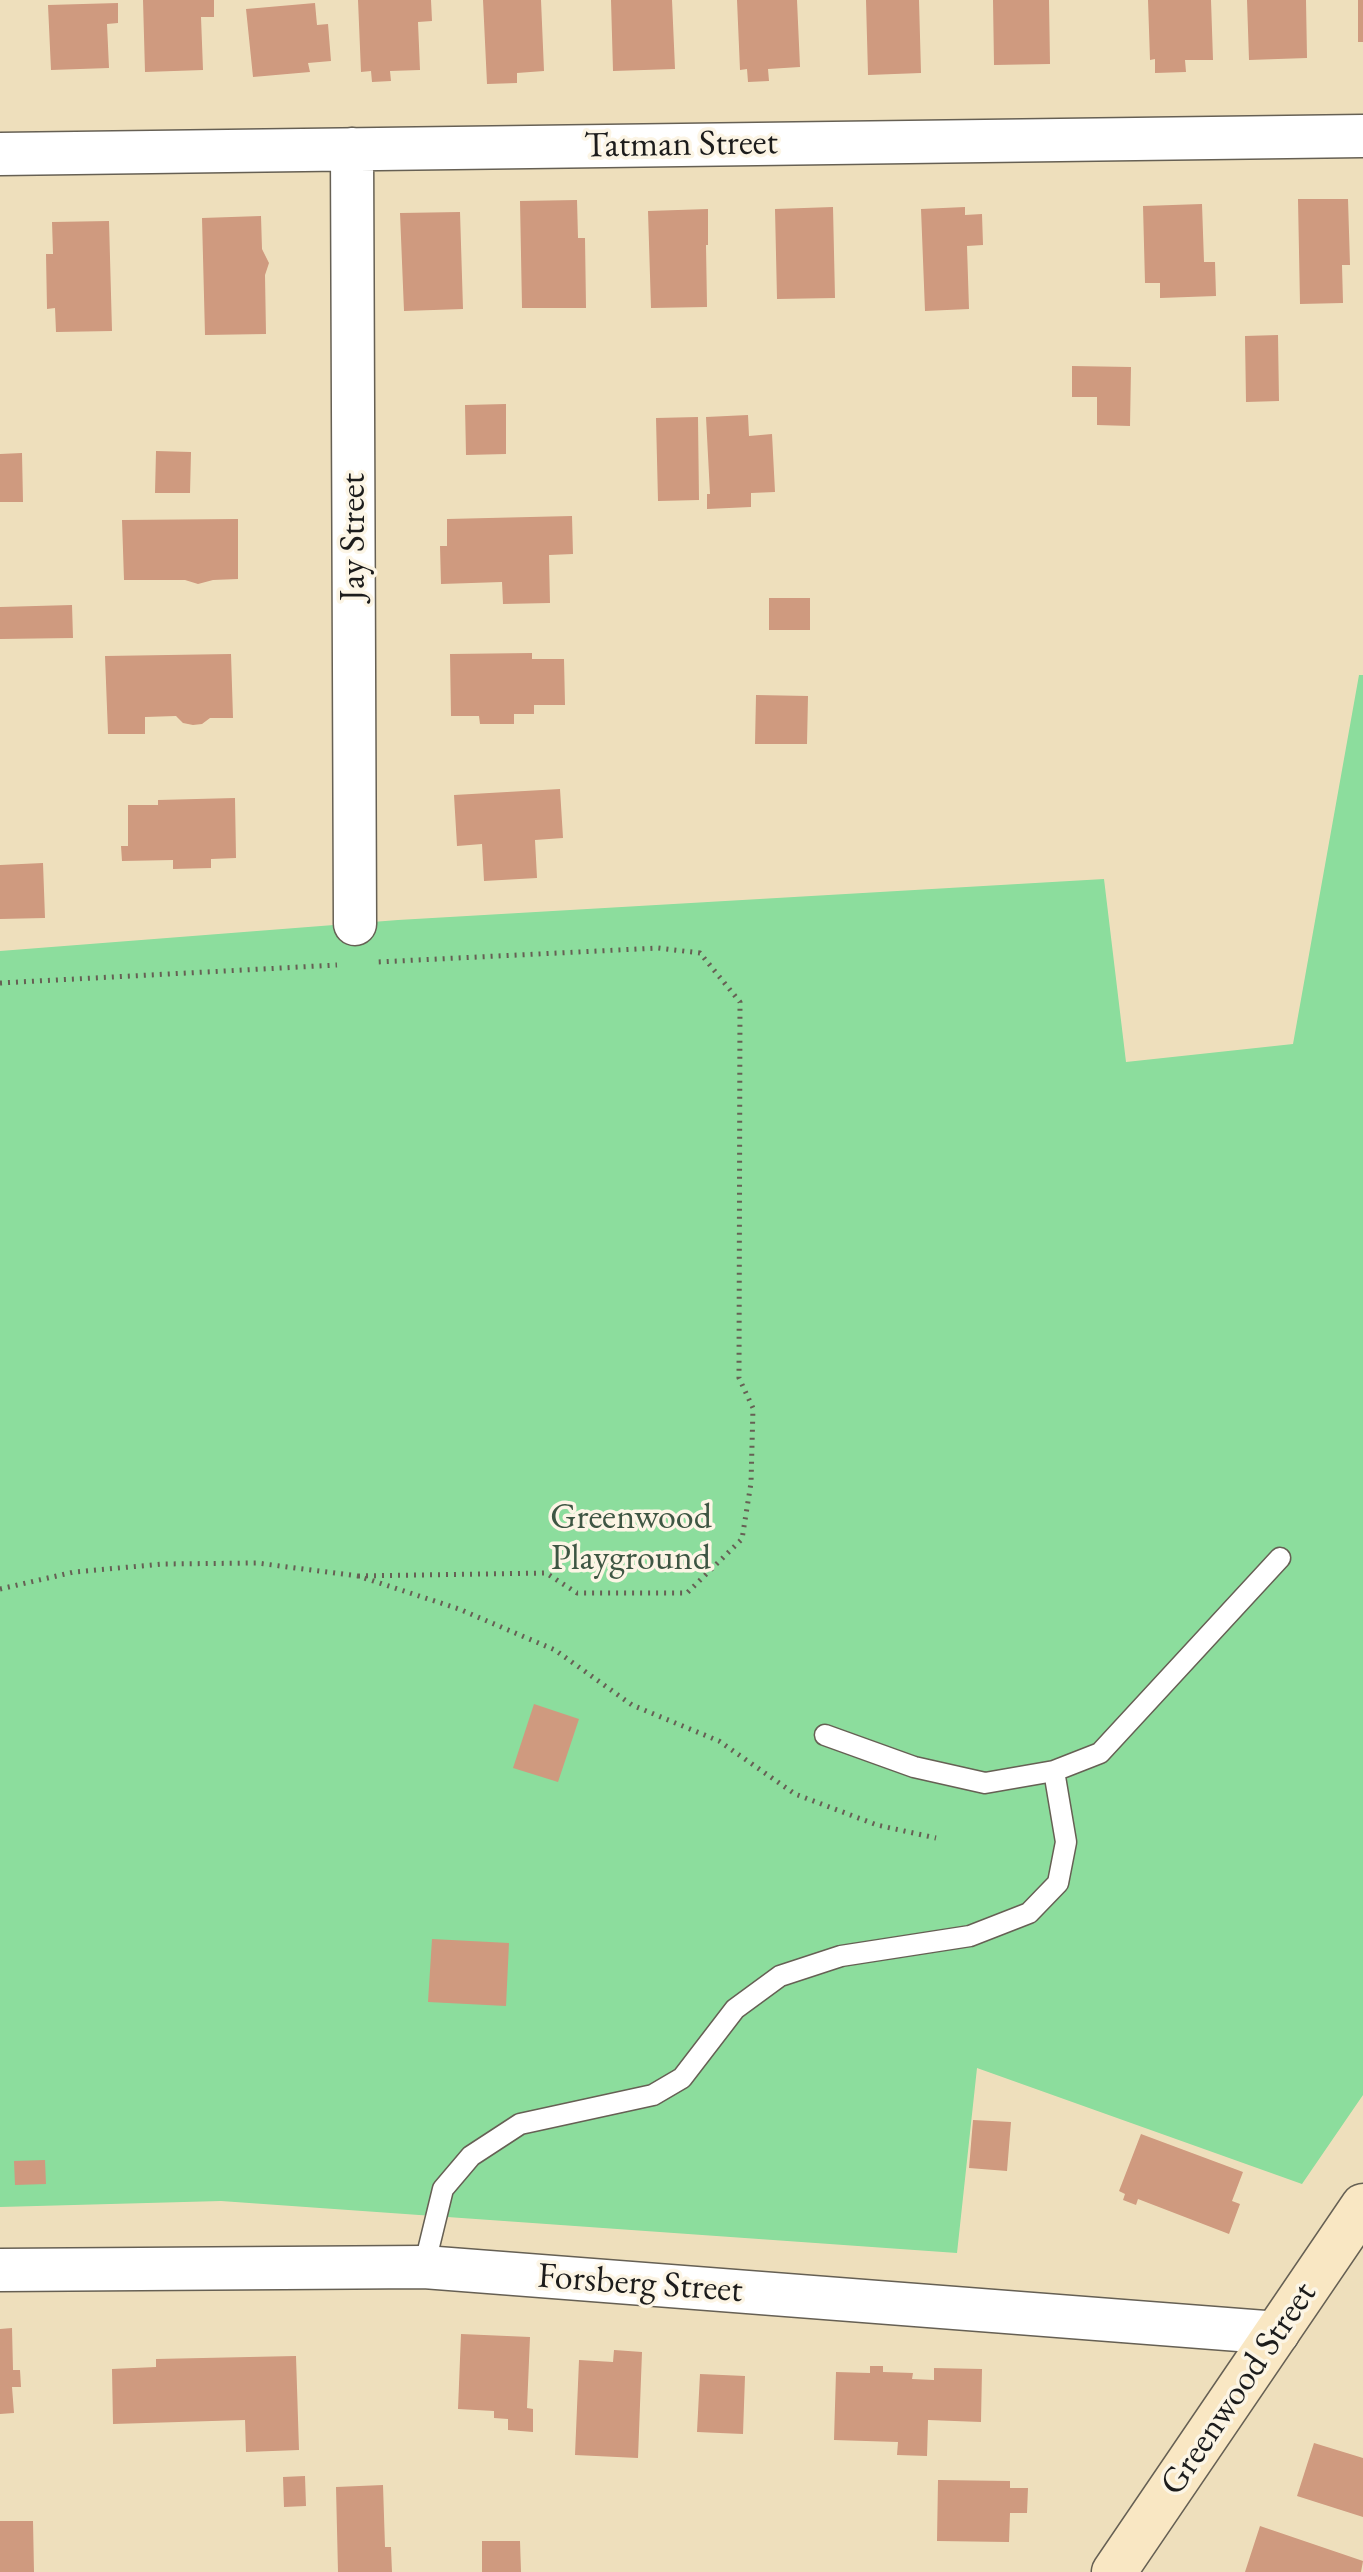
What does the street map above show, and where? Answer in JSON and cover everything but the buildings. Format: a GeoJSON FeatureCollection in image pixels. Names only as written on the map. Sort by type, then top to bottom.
{"type":"FeatureCollection","features":[{"type":"Feature","properties":{"kind":"main road","name":"Greenwood Street"},"geometry":{"type":"LineString","coordinates":[[1114,2572],[1363,2206]]}},
{"type":"Feature","properties":{"kind":"street","name":"Tatman Street"},"geometry":{"type":"LineString","coordinates":[[0,154],[1363,136]]}},
{"type":"Feature","properties":{"kind":"street","name":"Jay Street"},"geometry":{"type":"LineString","coordinates":[[352,149],[355,924]]}},
{"type":"Feature","properties":{"kind":"street","name":"Forsberg Street"},"geometry":{"type":"LineString","coordinates":[[0,2270],[424,2267],[1278,2333]]}},
{"type":"Feature","properties":{"kind":"lane"},"geometry":{"type":"LineString","coordinates":[[825,1735],[914,1767],[985,1783],[1054,1771],[1100,1753],[1280,1558]]}},
{"type":"Feature","properties":{"kind":"lane"},"geometry":{"type":"LineString","coordinates":[[424,2267],[443,2189],[471,2156],[520,2124],[653,2095],[682,2078],[735,2009],[780,1976],[841,1956],[970,1936],[1029,1913],[1058,1883],[1066,1842],[1054,1771]]}},
{"type":"Feature","properties":{"kind":"path"},"geometry":{"type":"LineString","coordinates":[[0,1589],[74,1572],[163,1564],[257,1563],[358,1576],[546,1573],[577,1593],[687,1593],[742,1539],[751,1483],[753,1408],[739,1378],[740,1002],[700,953],[658,948],[376,962]]}},
{"type":"Feature","properties":{"kind":"path"},"geometry":{"type":"LineString","coordinates":[[0,983],[345,964]]}},
{"type":"Feature","properties":{"kind":"path"},"geometry":{"type":"LineString","coordinates":[[358,1576],[459,1609],[555,1650],[632,1705],[719,1741],[795,1794],[877,1825],[936,1838]]}},
{"type":"Feature","properties":{"kind":"green space","name":"Greenwood Playground"},"geometry":{"type":"Polygon","coordinates":[[[1359,675],[1363,675],[1363,2095],[1302,2184],[977,2068],[957,2253],[221,2201],[0,2207],[0,951],[398,920],[1104,879],[1126,1062],[1293,1044],[1359,675]]]}}]}
